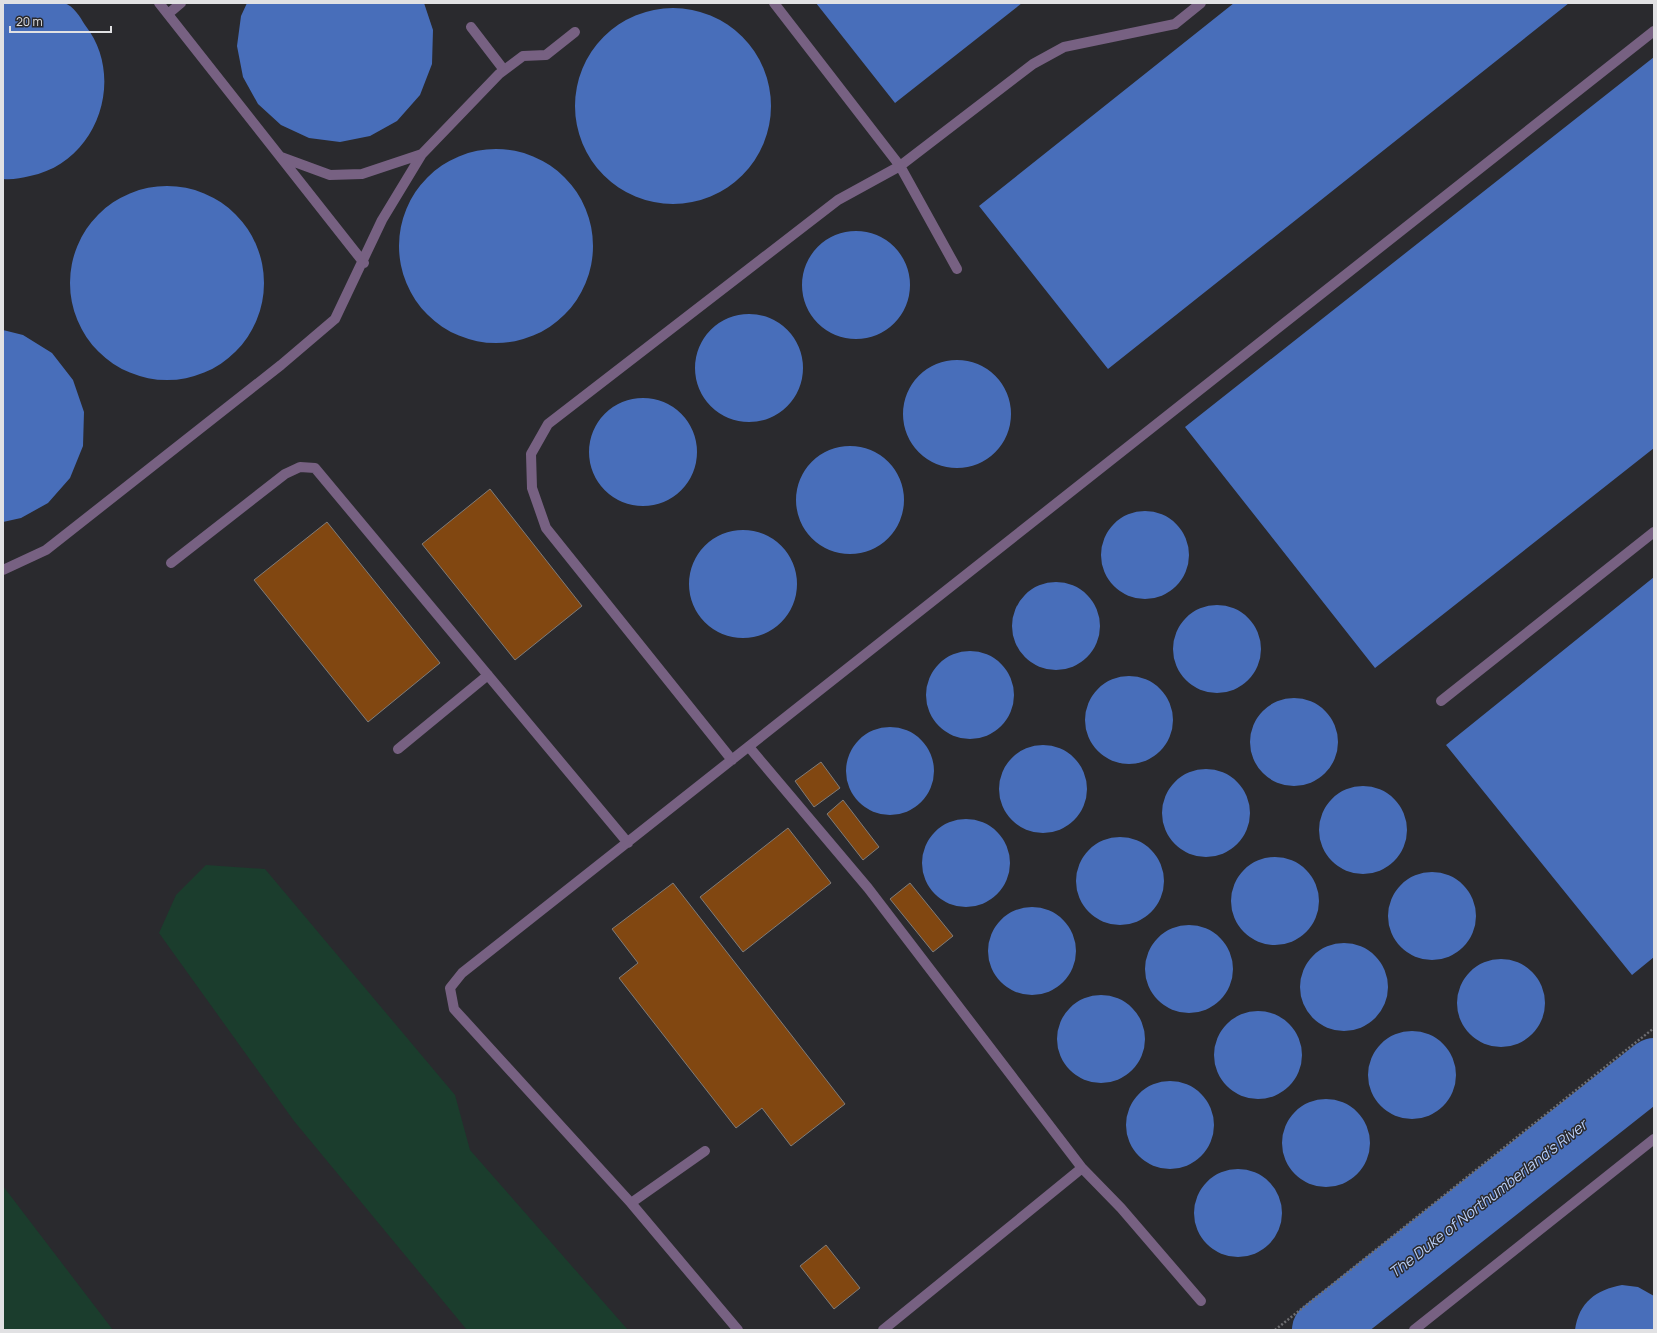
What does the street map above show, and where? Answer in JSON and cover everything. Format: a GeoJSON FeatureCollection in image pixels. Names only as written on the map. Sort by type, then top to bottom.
{"type":"FeatureCollection","features":[{"type":"Feature","properties":{"kind":"lane"},"geometry":{"type":"LineString","coordinates":[[159,3],[364,263]]}},
{"type":"Feature","properties":{"kind":"lane"},"geometry":{"type":"LineString","coordinates":[[168,14],[181,3]]}},
{"type":"Feature","properties":{"kind":"lane"},"geometry":{"type":"LineString","coordinates":[[774,3],[900,166],[957,269]]}},
{"type":"Feature","properties":{"kind":"lane"},"geometry":{"type":"LineString","coordinates":[[732,760],[546,528],[532,488],[531,454],[548,424],[838,200],[900,166],[1032,64],[1064,47],[1174,24],[1201,3]]}},
{"type":"Feature","properties":{"kind":"lane"},"geometry":{"type":"LineString","coordinates":[[471,27],[504,70]]}},
{"type":"Feature","properties":{"kind":"lane"},"geometry":{"type":"LineString","coordinates":[[738,1330],[632,1203],[454,1009],[450,988],[462,974],[1654,31]]}},
{"type":"Feature","properties":{"kind":"lane"},"geometry":{"type":"LineString","coordinates":[[3,570],[46,550],[281,365],[336,319],[364,263],[382,220],[422,154],[504,70],[523,56],[546,55],[575,32]]}},
{"type":"Feature","properties":{"kind":"lane"},"geometry":{"type":"LineString","coordinates":[[281,157],[330,175],[362,174],[422,154]]}},
{"type":"Feature","properties":{"kind":"lane"},"geometry":{"type":"LineString","coordinates":[[171,563],[285,474],[300,467],[315,468],[628,843]]}},
{"type":"Feature","properties":{"kind":"lane"},"geometry":{"type":"LineString","coordinates":[[1441,702],[1654,532]]}},
{"type":"Feature","properties":{"kind":"lane"},"geometry":{"type":"LineString","coordinates":[[398,749],[488,675]]}},
{"type":"Feature","properties":{"kind":"lane"},"geometry":{"type":"LineString","coordinates":[[749,747],[868,888],[1082,1168],[1122,1208],[1201,1301]]}},
{"type":"Feature","properties":{"kind":"lane"},"geometry":{"type":"LineString","coordinates":[[1414,1330],[1654,1139]]}},
{"type":"Feature","properties":{"kind":"lane"},"geometry":{"type":"LineString","coordinates":[[632,1203],[705,1151]]}},
{"type":"Feature","properties":{"kind":"lane"},"geometry":{"type":"LineString","coordinates":[[883,1330],[1082,1168]]}},
{"type":"Feature","properties":{"kind":"path"},"geometry":{"type":"LineString","coordinates":[[1275,1330],[1654,1028]]}},
{"type":"Feature","properties":{"kind":"green space"},"geometry":{"type":"Polygon","coordinates":[[[206,865],[265,869],[455,1095],[470,1150],[628,1330],[467,1330],[294,1121],[159,933],[176,895],[206,865]]]}},
{"type":"Feature","properties":{"kind":"green space"},"geometry":{"type":"Polygon","coordinates":[[[3,1186],[113,1330],[3,1330],[3,1186]]]}},
{"type":"Feature","properties":{"kind":"water"},"geometry":{"type":"Polygon","coordinates":[[[3,3],[68,4],[81,19],[97,46],[104,69],[104,93],[98,116],[88,136],[73,154],[53,168],[30,176],[10,179],[3,179],[3,3]]]}},
{"type":"Feature","properties":{"kind":"water"},"geometry":{"type":"Polygon","coordinates":[[[247,3],[424,3],[433,30],[432,64],[420,95],[397,121],[370,136],[340,142],[309,138],[281,125],[258,104],[243,77],[237,46],[241,16],[247,3]]]}},
{"type":"Feature","properties":{"kind":"water"},"geometry":{"type":"Polygon","coordinates":[[[816,3],[1022,3],[895,103],[816,3]]]}},
{"type":"Feature","properties":{"kind":"water"},"geometry":{"type":"Polygon","coordinates":[[[1234,3],[1569,3],[1108,369],[979,206],[1234,3]]]}},
{"type":"Feature","properties":{"kind":"water"},"geometry":{"type":"Polygon","coordinates":[[[673,8],[692,10],[710,16],[727,25],[742,37],[754,52],[763,69],[769,87],[771,106],[769,125],[763,143],[754,160],[742,175],[727,187],[710,196],[692,202],[673,204],[654,202],[636,196],[619,187],[604,175],[592,160],[583,143],[577,125],[575,106],[577,87],[583,69],[592,52],[604,37],[619,25],[636,16],[654,10],[673,8]]]}},
{"type":"Feature","properties":{"kind":"water"},"geometry":{"type":"Polygon","coordinates":[[[1654,57],[1654,448],[1375,668],[1185,427],[1654,57]]]}},
{"type":"Feature","properties":{"kind":"water"},"geometry":{"type":"Polygon","coordinates":[[[506,149],[515,150],[542,160],[565,177],[577,192],[586,209],[592,227],[592,265],[586,283],[577,300],[565,315],[550,327],[533,336],[515,342],[486,343],[477,342],[450,332],[434,321],[421,308],[410,292],[400,265],[399,236],[400,227],[410,200],[421,184],[434,171],[450,160],[477,150],[506,149]]]}},
{"type":"Feature","properties":{"kind":"water"},"geometry":{"type":"Polygon","coordinates":[[[177,186],[186,187],[213,197],[236,214],[248,229],[257,246],[263,264],[263,302],[257,320],[248,337],[236,352],[221,364],[204,373],[186,379],[157,380],[148,379],[121,369],[105,358],[92,345],[81,329],[71,302],[70,273],[71,264],[81,237],[92,221],[105,208],[121,197],[148,187],[177,186]]]}},
{"type":"Feature","properties":{"kind":"water"},"geometry":{"type":"Polygon","coordinates":[[[856,231],[877,235],[894,247],[906,264],[910,285],[906,306],[894,323],[877,335],[856,339],[835,335],[818,323],[806,306],[802,285],[806,264],[818,247],[835,235],[856,231]]]}},
{"type":"Feature","properties":{"kind":"water"},"geometry":{"type":"Polygon","coordinates":[[[749,314],[770,318],[787,330],[799,347],[803,368],[799,389],[787,406],[770,418],[749,422],[728,418],[711,406],[699,389],[695,368],[699,347],[711,330],[728,318],[749,314]]]}},
{"type":"Feature","properties":{"kind":"water"},"geometry":{"type":"Polygon","coordinates":[[[3,330],[23,335],[52,353],[73,380],[84,412],[83,446],[70,478],[48,503],[21,518],[3,522],[3,330]]]}},
{"type":"Feature","properties":{"kind":"water"},"geometry":{"type":"Polygon","coordinates":[[[957,360],[978,364],[995,376],[1007,393],[1011,414],[1007,435],[995,452],[978,464],[957,468],[936,464],[919,452],[907,435],[903,414],[907,393],[919,376],[936,364],[957,360]]]}},
{"type":"Feature","properties":{"kind":"water"},"geometry":{"type":"Polygon","coordinates":[[[643,398],[653,399],[673,407],[681,414],[688,422],[696,442],[696,462],[688,482],[681,490],[673,497],[653,505],[643,506],[633,505],[613,497],[605,490],[598,482],[590,462],[589,452],[590,442],[598,422],[605,414],[613,407],[633,399],[643,398]]]}},
{"type":"Feature","properties":{"kind":"water"},"geometry":{"type":"Polygon","coordinates":[[[850,446],[860,447],[880,455],[888,462],[895,470],[903,490],[903,510],[895,530],[888,538],[880,545],[860,553],[850,554],[840,553],[820,545],[812,538],[805,530],[797,510],[796,500],[797,490],[805,470],[812,462],[820,455],[840,447],[850,446]]]}},
{"type":"Feature","properties":{"kind":"water"},"geometry":{"type":"Polygon","coordinates":[[[1145,511],[1162,514],[1170,518],[1182,530],[1186,538],[1189,555],[1186,572],[1182,580],[1170,592],[1162,596],[1145,599],[1128,596],[1120,592],[1108,580],[1104,572],[1101,555],[1104,538],[1108,530],[1120,518],[1128,514],[1145,511]]]}},
{"type":"Feature","properties":{"kind":"water"},"geometry":{"type":"Polygon","coordinates":[[[743,530],[753,531],[764,535],[773,539],[781,546],[788,554],[792,563],[796,574],[796,594],[792,605],[788,614],[781,622],[773,629],[764,633],[753,637],[743,638],[733,637],[722,633],[713,629],[705,622],[698,614],[694,605],[690,594],[689,584],[690,574],[694,563],[698,554],[705,546],[713,539],[722,535],[733,531],[743,530]]]}},
{"type":"Feature","properties":{"kind":"water"},"geometry":{"type":"Polygon","coordinates":[[[1654,577],[1654,957],[1632,975],[1446,745],[1654,577]]]}},
{"type":"Feature","properties":{"kind":"water"},"geometry":{"type":"Polygon","coordinates":[[[1047,582],[1065,582],[1081,589],[1093,601],[1100,617],[1100,635],[1093,651],[1081,663],[1065,670],[1047,670],[1031,663],[1019,651],[1012,635],[1012,617],[1019,601],[1031,589],[1047,582]]]}},
{"type":"Feature","properties":{"kind":"water"},"geometry":{"type":"Polygon","coordinates":[[[1217,605],[1234,608],[1242,612],[1254,624],[1258,632],[1261,649],[1258,666],[1254,674],[1242,686],[1234,690],[1217,693],[1200,690],[1192,686],[1180,674],[1176,666],[1173,649],[1176,632],[1180,624],[1192,612],[1200,608],[1217,605]]]}},
{"type":"Feature","properties":{"kind":"water"},"geometry":{"type":"Polygon","coordinates":[[[961,651],[979,651],[995,658],[1007,670],[1014,686],[1014,704],[1007,720],[995,732],[979,739],[961,739],[945,732],[933,720],[926,704],[926,686],[933,670],[945,658],[961,651]]]}},
{"type":"Feature","properties":{"kind":"water"},"geometry":{"type":"Polygon","coordinates":[[[1120,676],[1138,676],[1154,683],[1166,695],[1173,711],[1173,729],[1166,745],[1154,757],[1138,764],[1120,764],[1104,757],[1092,745],[1085,729],[1085,711],[1092,695],[1104,683],[1120,676]]]}},
{"type":"Feature","properties":{"kind":"water"},"geometry":{"type":"Polygon","coordinates":[[[1285,698],[1303,698],[1319,705],[1331,717],[1338,733],[1338,751],[1331,767],[1319,779],[1303,786],[1285,786],[1269,779],[1257,767],[1250,751],[1250,733],[1257,717],[1269,705],[1285,698]]]}},
{"type":"Feature","properties":{"kind":"water"},"geometry":{"type":"Polygon","coordinates":[[[881,727],[899,727],[915,734],[927,746],[934,762],[934,780],[927,796],[915,808],[899,815],[881,815],[865,808],[853,796],[846,780],[846,762],[853,746],[865,734],[881,727]]]}},
{"type":"Feature","properties":{"kind":"water"},"geometry":{"type":"Polygon","coordinates":[[[1043,745],[1060,748],[1068,752],[1080,764],[1084,772],[1087,789],[1084,806],[1080,814],[1068,826],[1060,830],[1043,833],[1026,830],[1018,826],[1006,814],[1002,806],[999,789],[1002,772],[1006,764],[1018,752],[1026,748],[1043,745]]]}},
{"type":"Feature","properties":{"kind":"water"},"geometry":{"type":"Polygon","coordinates":[[[1197,769],[1215,769],[1231,776],[1243,788],[1250,804],[1250,822],[1243,838],[1231,850],[1215,857],[1197,857],[1181,850],[1169,838],[1162,822],[1162,804],[1169,788],[1181,776],[1197,769]]]}},
{"type":"Feature","properties":{"kind":"water"},"geometry":{"type":"Polygon","coordinates":[[[1363,786],[1380,789],[1388,793],[1400,805],[1404,813],[1407,830],[1404,847],[1400,855],[1388,867],[1380,871],[1363,874],[1346,871],[1338,867],[1326,855],[1322,847],[1319,830],[1322,813],[1326,805],[1338,793],[1346,789],[1363,786]]]}},
{"type":"Feature","properties":{"kind":"water"},"geometry":{"type":"Polygon","coordinates":[[[957,819],[975,819],[991,826],[1003,838],[1010,854],[1010,872],[1003,888],[991,900],[975,907],[957,907],[941,900],[929,888],[922,872],[922,854],[929,838],[941,826],[957,819]]]}},
{"type":"Feature","properties":{"kind":"water"},"geometry":{"type":"Polygon","coordinates":[[[1111,837],[1129,837],[1145,844],[1157,856],[1164,872],[1164,890],[1157,906],[1145,918],[1129,925],[1111,925],[1095,918],[1083,906],[1076,890],[1076,872],[1083,856],[1095,844],[1111,837]]]}},
{"type":"Feature","properties":{"kind":"water"},"geometry":{"type":"Polygon","coordinates":[[[1266,857],[1284,857],[1300,864],[1312,876],[1319,892],[1319,910],[1312,926],[1300,938],[1284,945],[1266,945],[1250,938],[1238,926],[1231,910],[1231,892],[1238,876],[1250,864],[1266,857]]]}},
{"type":"Feature","properties":{"kind":"water"},"geometry":{"type":"Polygon","coordinates":[[[1423,872],[1441,872],[1457,879],[1469,891],[1476,907],[1476,925],[1469,941],[1457,953],[1441,960],[1423,960],[1407,953],[1395,941],[1388,925],[1388,907],[1395,891],[1407,879],[1423,872]]]}},
{"type":"Feature","properties":{"kind":"water"},"geometry":{"type":"Polygon","coordinates":[[[1023,907],[1041,907],[1057,914],[1069,926],[1076,942],[1076,960],[1069,976],[1057,988],[1041,995],[1023,995],[1007,988],[995,976],[988,960],[988,942],[995,926],[1007,914],[1023,907]]]}},
{"type":"Feature","properties":{"kind":"water"},"geometry":{"type":"Polygon","coordinates":[[[1189,925],[1206,928],[1214,932],[1226,944],[1230,952],[1233,969],[1230,986],[1226,994],[1214,1006],[1206,1010],[1189,1013],[1172,1010],[1164,1006],[1152,994],[1148,986],[1145,969],[1148,952],[1152,944],[1164,932],[1172,928],[1189,925]]]}},
{"type":"Feature","properties":{"kind":"water"},"geometry":{"type":"Polygon","coordinates":[[[1335,943],[1353,943],[1369,950],[1381,962],[1388,978],[1388,996],[1381,1012],[1369,1024],[1353,1031],[1335,1031],[1319,1024],[1307,1012],[1300,996],[1300,978],[1307,962],[1319,950],[1335,943]]]}},
{"type":"Feature","properties":{"kind":"water"},"geometry":{"type":"Polygon","coordinates":[[[1492,959],[1510,959],[1526,966],[1538,978],[1545,994],[1545,1012],[1538,1028],[1526,1040],[1510,1047],[1492,1047],[1476,1040],[1464,1028],[1457,1012],[1457,994],[1464,978],[1476,966],[1492,959]]]}},
{"type":"Feature","properties":{"kind":"water"},"geometry":{"type":"Polygon","coordinates":[[[1092,995],[1110,995],[1126,1002],[1138,1014],[1145,1030],[1145,1048],[1138,1064],[1126,1076],[1110,1083],[1092,1083],[1076,1076],[1064,1064],[1057,1048],[1057,1030],[1064,1014],[1076,1002],[1092,995]]]}},
{"type":"Feature","properties":{"kind":"water"},"geometry":{"type":"Polygon","coordinates":[[[1249,1011],[1267,1011],[1283,1018],[1295,1030],[1302,1046],[1302,1064],[1295,1080],[1283,1092],[1267,1099],[1249,1099],[1233,1092],[1221,1080],[1214,1064],[1214,1046],[1221,1030],[1233,1018],[1249,1011]]]}},
{"type":"Feature","properties":{"kind":"water"},"geometry":{"type":"Polygon","coordinates":[[[1403,1031],[1421,1031],[1437,1038],[1449,1050],[1456,1066],[1456,1084],[1449,1100],[1437,1112],[1421,1119],[1403,1119],[1387,1112],[1375,1100],[1368,1084],[1368,1066],[1375,1050],[1387,1038],[1403,1031]]]}},
{"type":"Feature","properties":{"kind":"water"},"geometry":{"type":"Polygon","coordinates":[[[1161,1081],[1179,1081],[1195,1088],[1207,1100],[1214,1116],[1214,1134],[1207,1150],[1195,1162],[1179,1169],[1161,1169],[1145,1162],[1133,1150],[1126,1134],[1126,1116],[1133,1100],[1145,1088],[1161,1081]]]}},
{"type":"Feature","properties":{"kind":"water"},"geometry":{"type":"Polygon","coordinates":[[[1317,1099],[1335,1099],[1351,1106],[1363,1118],[1370,1134],[1370,1152],[1363,1168],[1351,1180],[1335,1187],[1317,1187],[1301,1180],[1289,1168],[1282,1152],[1282,1134],[1289,1118],[1301,1106],[1317,1099]]]}},
{"type":"Feature","properties":{"kind":"water"},"geometry":{"type":"Polygon","coordinates":[[[1229,1169],[1247,1169],[1263,1176],[1275,1188],[1282,1204],[1282,1222],[1275,1238],[1263,1250],[1247,1257],[1229,1257],[1213,1250],[1201,1238],[1194,1222],[1194,1204],[1201,1188],[1213,1176],[1229,1169]]]}},
{"type":"Feature","properties":{"kind":"water"},"geometry":{"type":"Polygon","coordinates":[[[1622,1285],[1638,1287],[1654,1296],[1654,1330],[1575,1330],[1580,1312],[1590,1299],[1604,1290],[1622,1285]]]}},
{"type":"Feature","properties":{"kind":"building"},"geometry":{"type":"Polygon","coordinates":[[[490,489],[582,606],[515,660],[422,544],[490,489]]]}},
{"type":"Feature","properties":{"kind":"building"},"geometry":{"type":"Polygon","coordinates":[[[327,522],[440,663],[368,722],[254,580],[327,522]]]}},
{"type":"Feature","properties":{"kind":"building"},"geometry":{"type":"Polygon","coordinates":[[[821,762],[840,788],[814,807],[795,781],[821,762]]]}},
{"type":"Feature","properties":{"kind":"building"},"geometry":{"type":"Polygon","coordinates":[[[843,800],[879,847],[863,860],[827,814],[843,800]]]}},
{"type":"Feature","properties":{"kind":"building"},"geometry":{"type":"Polygon","coordinates":[[[788,828],[831,883],[743,952],[700,897],[788,828]]]}},
{"type":"Feature","properties":{"kind":"building"},"geometry":{"type":"Polygon","coordinates":[[[673,883],[845,1104],[791,1146],[762,1108],[736,1128],[619,978],[638,963],[612,929],[673,883]]]}},
{"type":"Feature","properties":{"kind":"building"},"geometry":{"type":"Polygon","coordinates":[[[910,883],[953,936],[933,952],[890,899],[910,883]]]}},
{"type":"Feature","properties":{"kind":"building"},"geometry":{"type":"Polygon","coordinates":[[[826,1245],[860,1288],[834,1309],[800,1266],[826,1245]]]}},
{"type":"Feature","properties":{"kind":"waterway","name":"The Duke of Northumberland's River"},"geometry":{"type":"LineString","coordinates":[[1322,1330],[1654,1068]]}}]}
